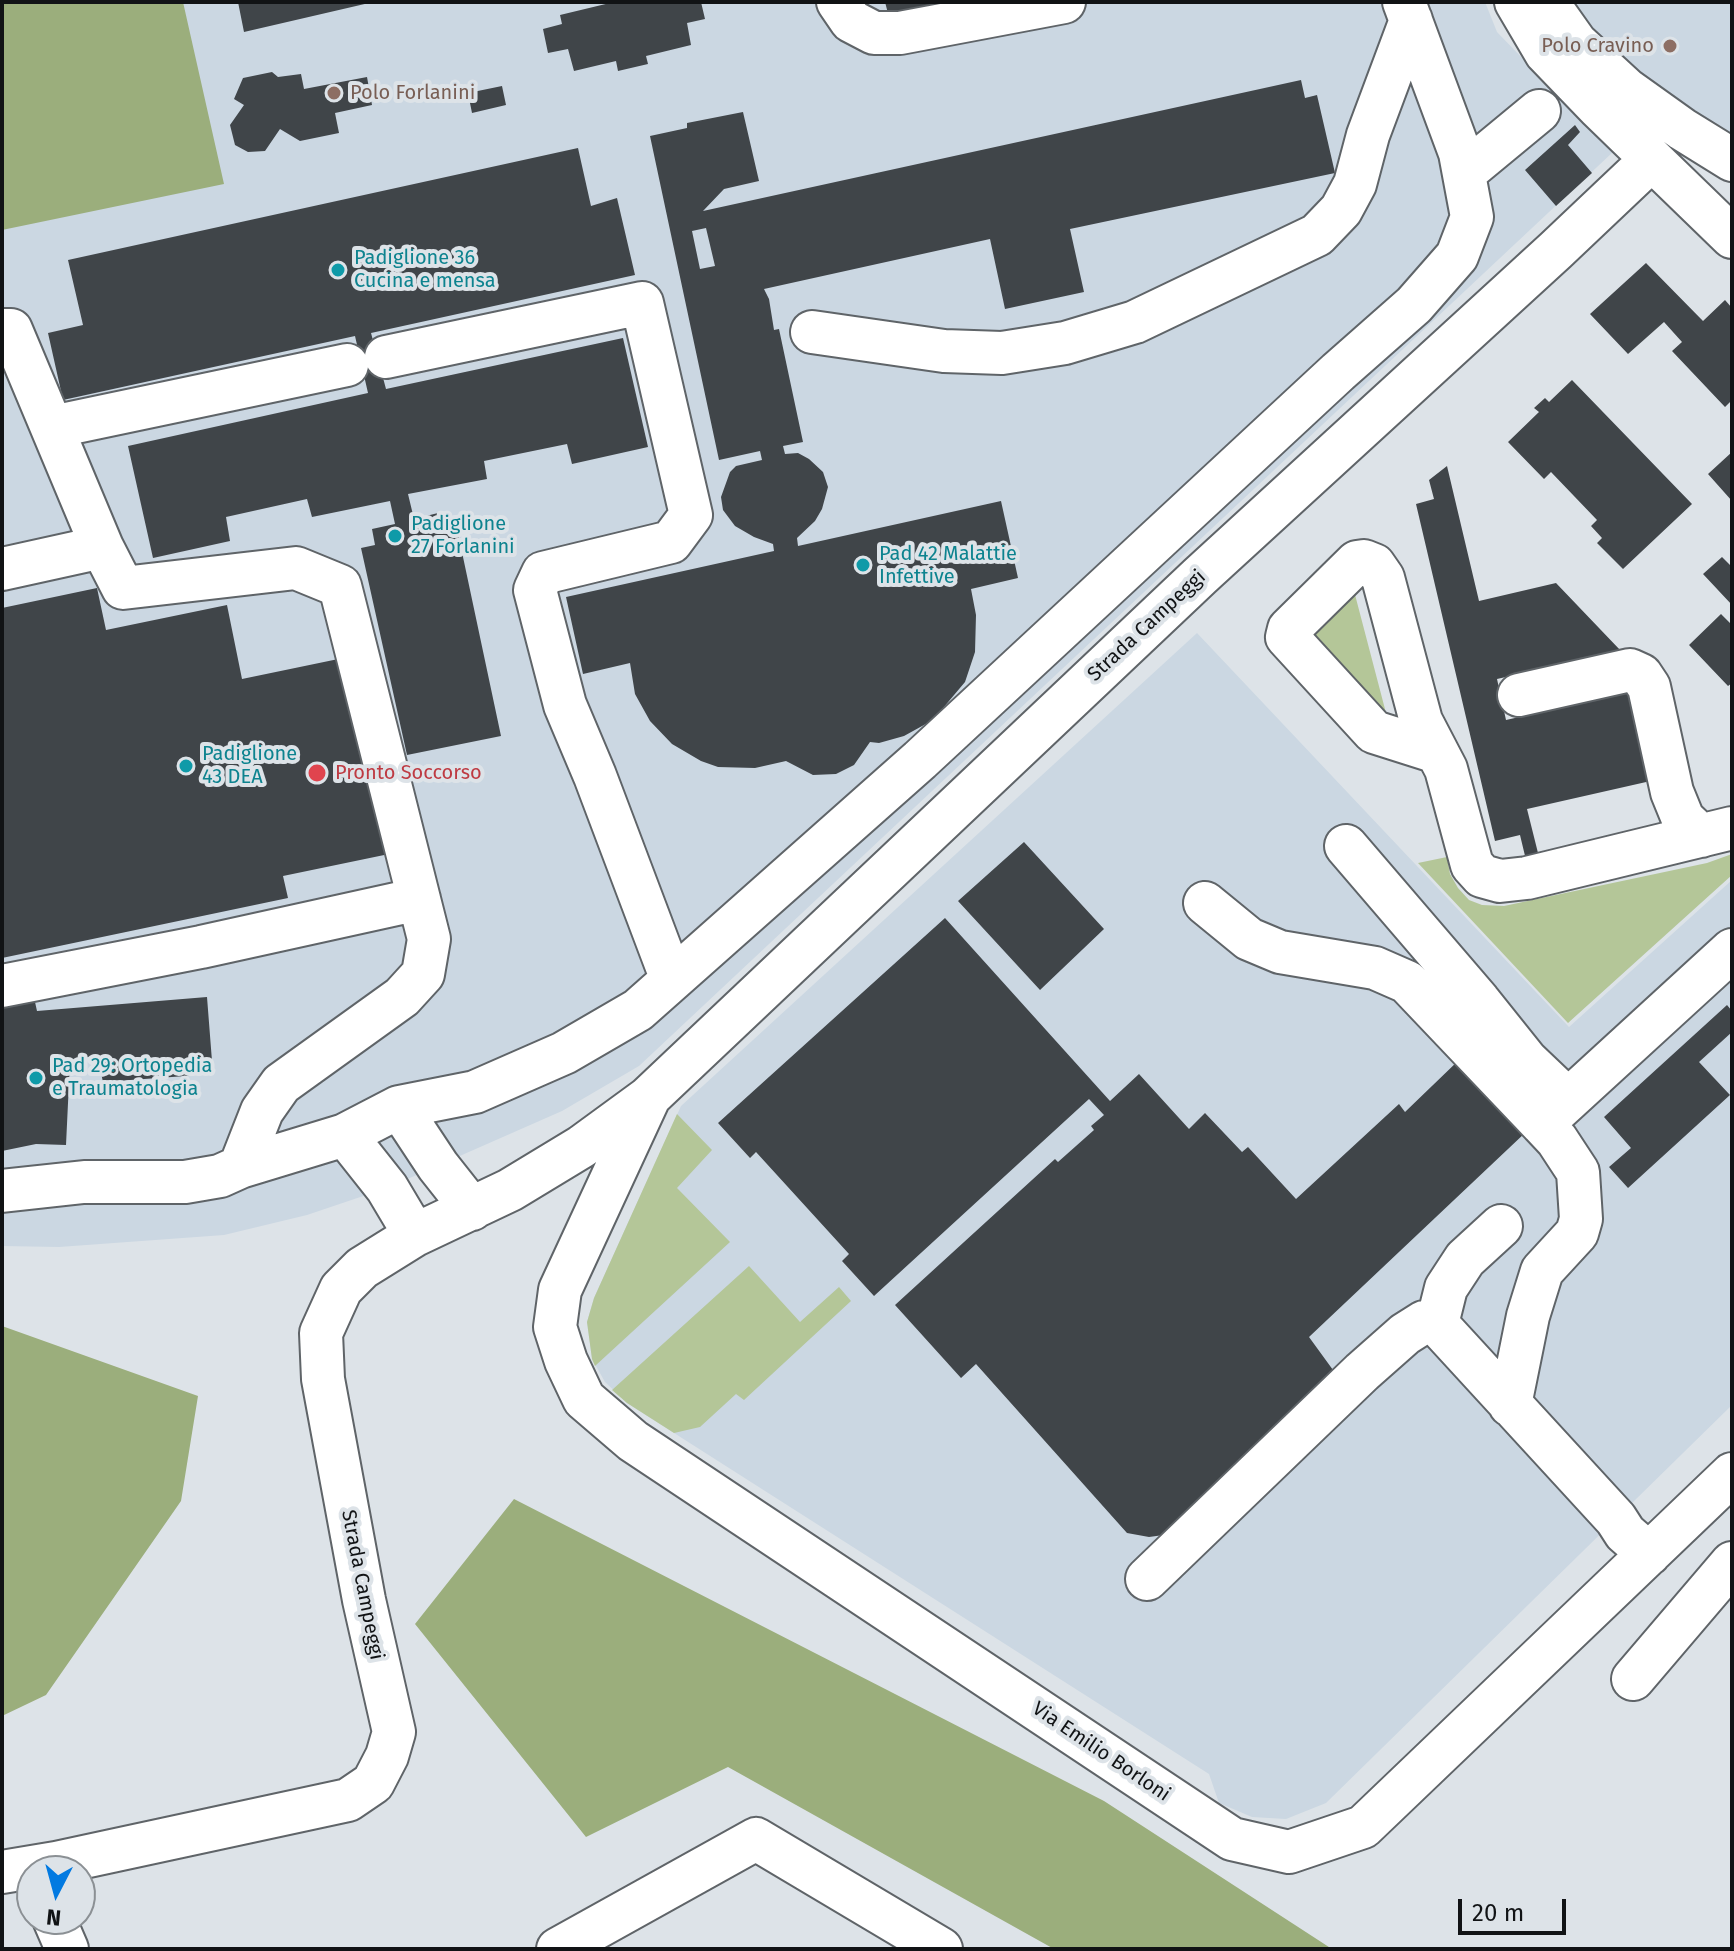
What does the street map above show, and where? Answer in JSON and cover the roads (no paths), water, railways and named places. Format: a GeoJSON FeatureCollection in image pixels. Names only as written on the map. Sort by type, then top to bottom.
{"type":"FeatureCollection","features":[{"type":"Feature","properties":{"kind":"street"},"geometry":{"type":"LineString","coordinates":[[838,2],[851,21],[874,33],[900,33],[1064,2]]}},
{"type":"Feature","properties":{"kind":"street"},"geometry":{"type":"LineString","coordinates":[[1516,2],[1546,53],[1726,231]]}},
{"type":"Feature","properties":{"kind":"street"},"geometry":{"type":"LineString","coordinates":[[1547,2],[1576,43],[1609,75],[1653,110],[1732,160]]}},
{"type":"Feature","properties":{"kind":"street"},"geometry":{"type":"LineString","coordinates":[[2,1191],[84,1182],[185,1182],[220,1176],[345,1135],[399,1107],[475,1092],[564,1053],[638,1010],[920,760],[1414,305],[1457,256],[1472,217],[1460,153],[1408,11]]}},
{"type":"Feature","properties":{"kind":"street"},"geometry":{"type":"LineString","coordinates":[[812,332],[944,351],[1002,353],[1065,343],[1135,322],[1317,235],[1341,210],[1355,184],[1408,11]]}},
{"type":"Feature","properties":{"kind":"street"},"geometry":{"type":"LineString","coordinates":[[1464,173],[1539,111]]}},
{"type":"Feature","properties":{"kind":"street","name":"Strada Campeggi"},"geometry":{"type":"LineString","coordinates":[[96,1858],[348,1800],[373,1783],[387,1756],[394,1732],[364,1600],[323,1379],[321,1333],[341,1289],[362,1268],[415,1235],[472,1209],[581,1147],[648,1098],[1200,576],[1651,160]]}},
{"type":"Feature","properties":{"kind":"street"},"geometry":{"type":"LineString","coordinates":[[1726,231],[1718,207],[1724,191],[1732,182]]}},
{"type":"Feature","properties":{"kind":"street"},"geometry":{"type":"LineString","coordinates":[[52,427],[642,303],[691,515],[671,542],[543,573],[535,590],[565,705],[672,980]]}},
{"type":"Feature","properties":{"kind":"street"},"geometry":{"type":"LineString","coordinates":[[2,330],[11,330],[102,547],[123,588],[296,568],[340,586],[429,939],[423,974],[402,997],[281,1084],[262,1111],[240,1167]]}},
{"type":"Feature","properties":{"kind":"street"},"geometry":{"type":"LineString","coordinates":[[2,569],[102,547]]}},
{"type":"Feature","properties":{"kind":"street"},"geometry":{"type":"LineString","coordinates":[[1519,695],[1630,670],[1641,675],[1649,687],[1672,792],[1683,819],[1717,832]]}},
{"type":"Feature","properties":{"kind":"street"},"geometry":{"type":"LineString","coordinates":[[1437,752],[1446,769],[1465,849],[1472,865],[1482,876],[1500,881],[1527,878],[1717,832]]}},
{"type":"Feature","properties":{"kind":"street"},"geometry":{"type":"LineString","coordinates":[[1346,846],[1527,1061],[1555,1112],[1557,1140],[1578,1172],[1581,1219],[1577,1233],[1542,1271],[1528,1316],[1510,1405]]}},
{"type":"Feature","properties":{"kind":"street"},"geometry":{"type":"LineString","coordinates":[[2,986],[201,947],[419,899]]}},
{"type":"Feature","properties":{"kind":"street"},"geometry":{"type":"LineString","coordinates":[[1205,903],[1249,939],[1280,952],[1375,968],[1407,982],[1555,1112]]}},
{"type":"Feature","properties":{"kind":"street"},"geometry":{"type":"LineString","coordinates":[[1555,1112],[1732,950]]}},
{"type":"Feature","properties":{"kind":"street","name":"Strada Campeggi"},"geometry":{"type":"LineString","coordinates":[[586,1233],[648,1098]]}},
{"type":"Feature","properties":{"kind":"street"},"geometry":{"type":"LineString","coordinates":[[399,1107],[438,1166],[472,1209]]}},
{"type":"Feature","properties":{"kind":"street"},"geometry":{"type":"LineString","coordinates":[[345,1135],[387,1188],[415,1235]]}},
{"type":"Feature","properties":{"kind":"street"},"geometry":{"type":"LineString","coordinates":[[545,1168],[582,1191],[586,1233]]}},
{"type":"Feature","properties":{"kind":"street"},"geometry":{"type":"LineString","coordinates":[[1437,1324],[1446,1288],[1465,1259],[1501,1226]]}},
{"type":"Feature","properties":{"kind":"street","name":"Via Emilio Borloni"},"geometry":{"type":"LineString","coordinates":[[586,1233],[560,1290],[555,1327],[566,1361],[584,1399],[633,1441],[1232,1839],[1289,1852],[1363,1827],[1732,1474]]}},
{"type":"Feature","properties":{"kind":"street"},"geometry":{"type":"LineString","coordinates":[[1147,1579],[1405,1334],[1424,1322],[1437,1324],[1616,1519],[1625,1533],[1649,1554]]}},
{"type":"Feature","properties":{"kind":"street"},"geometry":{"type":"LineString","coordinates":[[1633,1679],[1732,1563]]}},
{"type":"Feature","properties":{"kind":"street"},"geometry":{"type":"LineString","coordinates":[[558,1949],[756,1839],[941,1949]]}},
{"type":"Feature","properties":{"kind":"place","name":"Polo Cravino"},"geometry":{"type":"Point","coordinates":[1670,46]}},
{"type":"Feature","properties":{"kind":"place","name":"Polo Forlanini"},"geometry":{"type":"Point","coordinates":[334,93]}},
{"type":"Feature","properties":{"kind":"place","name":"Padiglione 36 Cucina e mensa"},"geometry":{"type":"Point","coordinates":[338,270]}},
{"type":"Feature","properties":{"kind":"place","name":"Padiglione 27 Forlanini"},"geometry":{"type":"Point","coordinates":[395,536]}},
{"type":"Feature","properties":{"kind":"place","name":"Pad 42 Malattie Infettive"},"geometry":{"type":"Point","coordinates":[863,565]}},
{"type":"Feature","properties":{"kind":"place","name":"Padiglione 43 DEA"},"geometry":{"type":"Point","coordinates":[186,766]}},
{"type":"Feature","properties":{"kind":"place","name":"Pronto Soccorso"},"geometry":{"type":"Point","coordinates":[317,773]}},
{"type":"Feature","properties":{"kind":"place","name":"Pad 29: Ortopedia e Traumatologia"},"geometry":{"type":"Point","coordinates":[36,1078]}}]}
